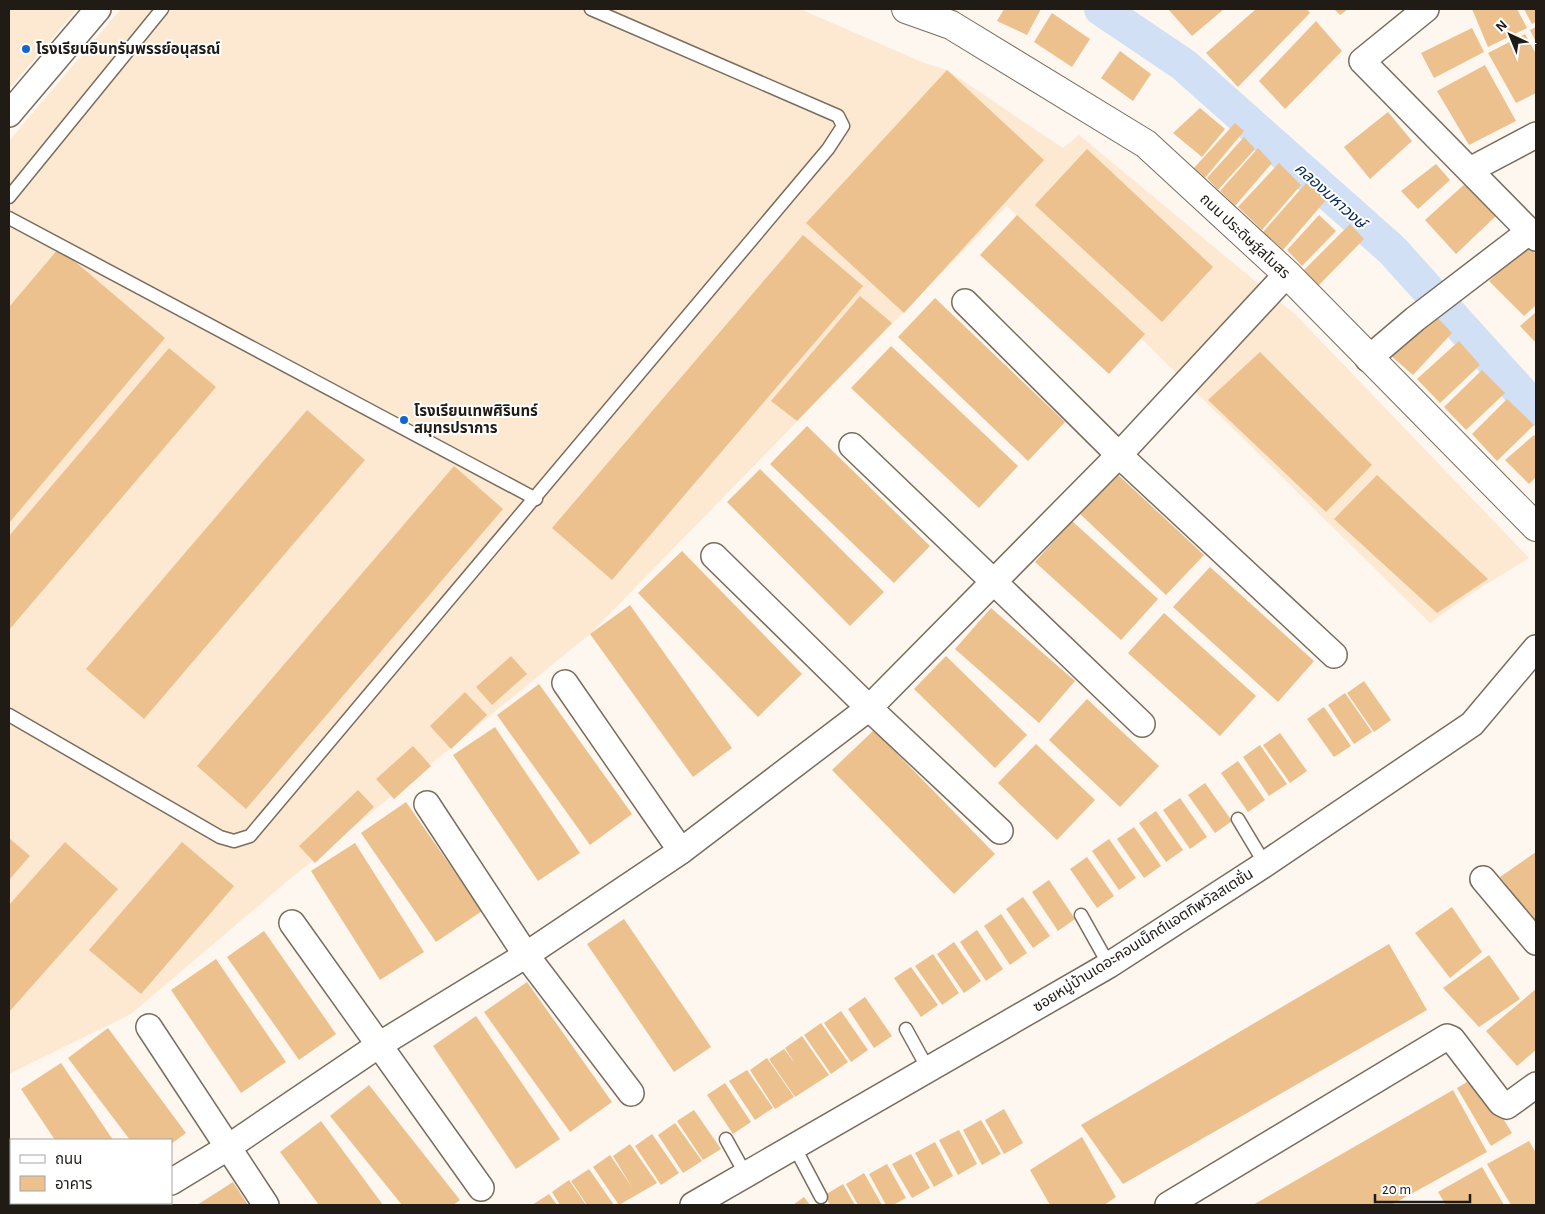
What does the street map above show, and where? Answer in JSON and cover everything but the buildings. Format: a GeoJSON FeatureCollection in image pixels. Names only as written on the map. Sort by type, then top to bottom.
{"type":"FeatureCollection","features":[{"type":"Feature","properties":{"kind":"street"},"geometry":{"type":"LineString","coordinates":[[9,114],[98,9]]}},
{"type":"Feature","properties":{"kind":"street","name":"ถนน ประดิษฐ์สโมสร"},"geometry":{"type":"LineString","coordinates":[[906,9],[955,17],[1146,144],[1287,274],[1368,359],[1411,398],[1536,527]]}},
{"type":"Feature","properties":{"kind":"street"},"geometry":{"type":"LineString","coordinates":[[1368,359],[1415,319],[1478,271],[1533,235],[1362,61],[1426,9]]}},
{"type":"Feature","properties":{"kind":"street"},"geometry":{"type":"LineString","coordinates":[[1470,170],[1536,135]]}},
{"type":"Feature","properties":{"kind":"street"},"geometry":{"type":"LineString","coordinates":[[172,1181],[227,1148],[379,1045],[526,955],[681,851],[868,708],[1119,455],[1287,274]]}},
{"type":"Feature","properties":{"kind":"street"},"geometry":{"type":"LineString","coordinates":[[965,302],[1119,455],[1334,655]]}},
{"type":"Feature","properties":{"kind":"street"},"geometry":{"type":"LineString","coordinates":[[852,446],[1142,724]]}},
{"type":"Feature","properties":{"kind":"street"},"geometry":{"type":"LineString","coordinates":[[714,556],[868,708],[1000,831]]}},
{"type":"Feature","properties":{"kind":"street","name":"ซอยหมู่บ้านเดอะคอนเน็กต์แอตทิพวัลสเตชั่น"},"geometry":{"type":"LineString","coordinates":[[693,1205],[1109,965],[1265,864],[1472,724],[1536,648]]}},
{"type":"Feature","properties":{"kind":"street"},"geometry":{"type":"LineString","coordinates":[[565,683],[681,851]]}},
{"type":"Feature","properties":{"kind":"street"},"geometry":{"type":"LineString","coordinates":[[427,804],[526,955],[631,1092]]}},
{"type":"Feature","properties":{"kind":"street"},"geometry":{"type":"LineString","coordinates":[[1483,879],[1536,942]]}},
{"type":"Feature","properties":{"kind":"street"},"geometry":{"type":"LineString","coordinates":[[292,923],[481,1188]]}},
{"type":"Feature","properties":{"kind":"street"},"geometry":{"type":"LineString","coordinates":[[149,1027],[266,1205]]}},
{"type":"Feature","properties":{"kind":"street"},"geometry":{"type":"LineString","coordinates":[[1168,1205],[1447,1037],[1452,1039],[1501,1103],[1507,1106],[1512,1104],[1536,1085]]}},
{"type":"Feature","properties":{"kind":"lane"},"geometry":{"type":"LineString","coordinates":[[9,197],[162,9]]}},
{"type":"Feature","properties":{"kind":"lane"},"geometry":{"type":"LineString","coordinates":[[9,715],[220,838],[234,841],[250,836],[536,499],[828,150],[843,126],[838,116],[591,9]]}},
{"type":"Feature","properties":{"kind":"lane"},"geometry":{"type":"LineString","coordinates":[[9,218],[536,499]]}},
{"type":"Feature","properties":{"kind":"lane"},"geometry":{"type":"LineString","coordinates":[[1238,819],[1265,864]]}},
{"type":"Feature","properties":{"kind":"lane"},"geometry":{"type":"LineString","coordinates":[[1081,915],[1109,965]]}},
{"type":"Feature","properties":{"kind":"lane"},"geometry":{"type":"LineString","coordinates":[[906,1029],[928,1069]]}},
{"type":"Feature","properties":{"kind":"lane"},"geometry":{"type":"LineString","coordinates":[[726,1139],[746,1175]]}},
{"type":"Feature","properties":{"kind":"lane"},"geometry":{"type":"LineString","coordinates":[[794,1146],[820,1197]]}},
{"type":"Feature","properties":{"kind":"shaded area","name":"โรงเรียนอินทรัมพรรย์อนุสรณ์"},"geometry":{"type":"Polygon","coordinates":[[[9,9],[77,9],[9,89],[9,9]]]}},
{"type":"Feature","properties":{"kind":"shaded area","name":"โรงเรียนเทพศิรินทร์ สมุทรปราการ"},"geometry":{"type":"Polygon","coordinates":[[[121,9],[800,9],[922,62],[947,70],[1063,148],[1079,135],[1296,315],[1529,558],[1469,595],[1430,623],[1007,206],[590,634],[284,884],[131,1014],[9,1074],[9,141],[121,9]]]}},
{"type":"Feature","properties":{"kind":"waterway","name":"คลองมหาวงษ์"},"geometry":{"type":"LineString","coordinates":[[1101,9],[1184,65],[1392,250],[1536,409]]}},
{"type":"Feature","properties":{"kind":"place","name":"โรงเรียนอินทรัมพรรย์อนุสรณ์"},"geometry":{"type":"Point","coordinates":[26,49]}},
{"type":"Feature","properties":{"kind":"place","name":"โรงเรียนเทพศิรินทร์ สมุทรปราการ"},"geometry":{"type":"Point","coordinates":[404,420]}}]}
